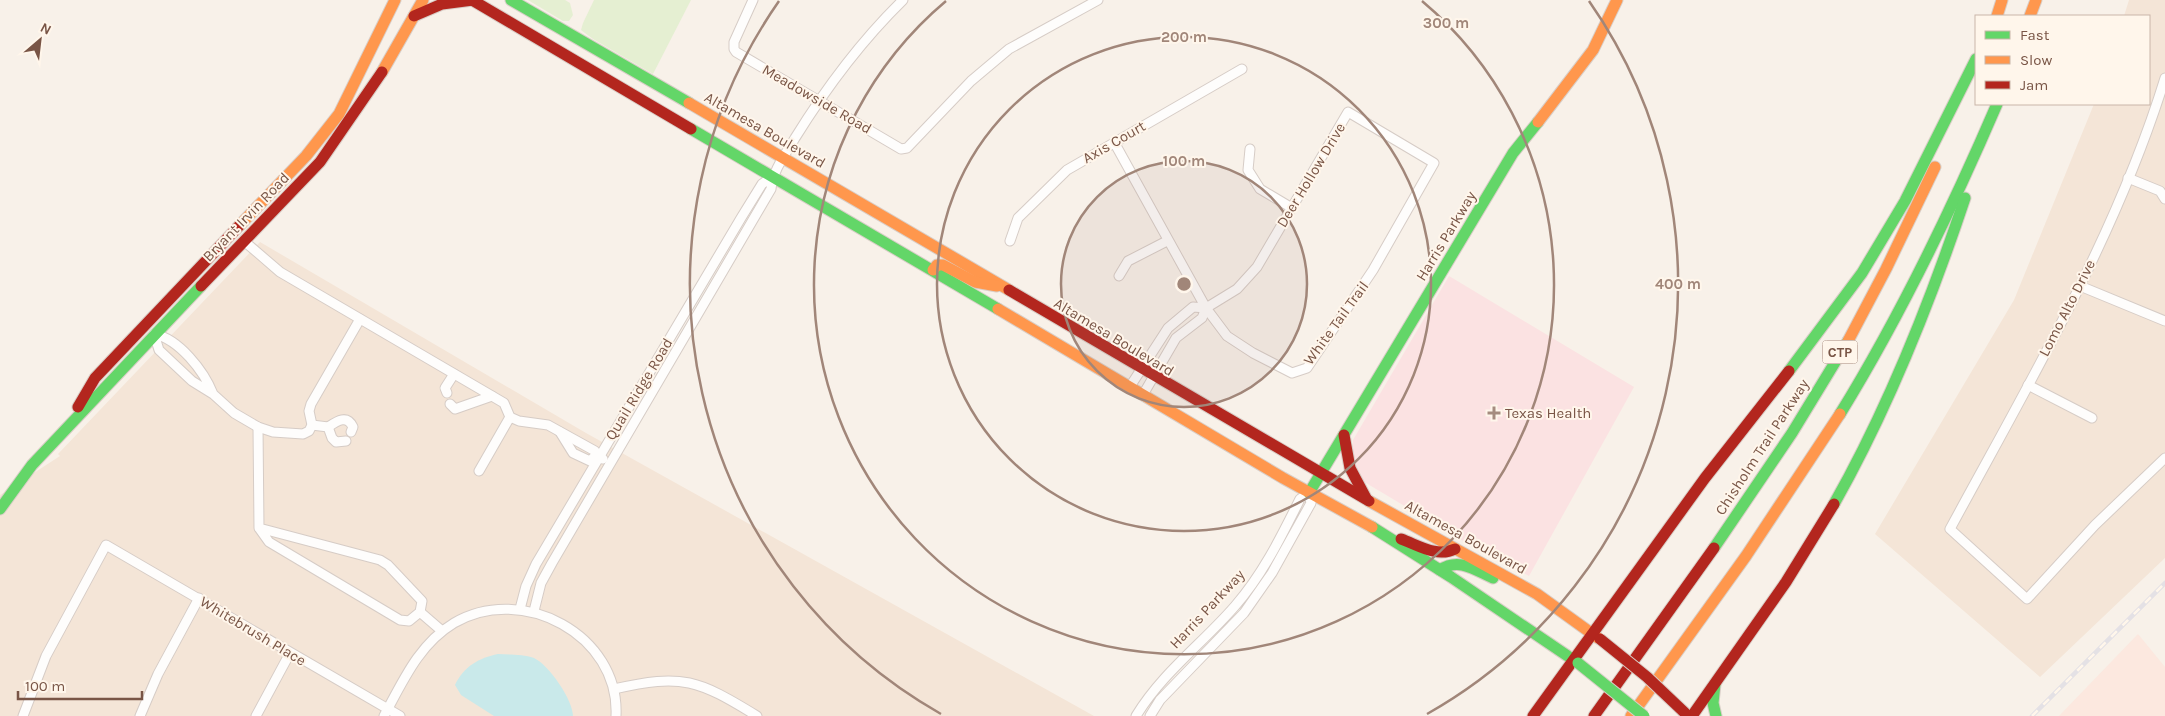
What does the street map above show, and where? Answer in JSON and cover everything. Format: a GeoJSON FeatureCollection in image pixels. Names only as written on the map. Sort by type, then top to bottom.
{"type":"FeatureCollection","features":[{"type":"Feature","properties":{"kind":"main road","name":"Bryant Irvin Road"},"geometry":{"type":"LineString","coordinates":[[150,330],[306,156],[339,114],[395,0]]}},
{"type":"Feature","properties":{"kind":"main road","name":"Bryant Irvin Road"},"geometry":{"type":"LineString","coordinates":[[0,509],[32,466],[62,432],[96,378],[244,241],[320,162],[372,88],[423,0]]}},
{"type":"Feature","properties":{"kind":"main road"},"geometry":{"type":"LineString","coordinates":[[414,16],[447,2],[473,0],[772,177],[1131,385],[1309,494],[1389,537],[1575,661],[1644,716]]}},
{"type":"Feature","properties":{"kind":"main road","name":"Altamesa Boulevard"},"geometry":{"type":"LineString","coordinates":[[511,0],[569,36],[784,157],[1141,370],[1320,474],[1537,594],[1596,636],[1647,677],[1689,715]]}},
{"type":"Feature","properties":{"kind":"main road","name":"Harris Parkway"},"geometry":{"type":"LineString","coordinates":[[1309,494],[1513,154],[1572,80],[1593,50],[1617,0]]}},
{"type":"Feature","properties":{"kind":"main road"},"geometry":{"type":"LineString","coordinates":[[1997,15],[2002,0]]}},
{"type":"Feature","properties":{"kind":"main road"},"geometry":{"type":"LineString","coordinates":[[2030,15],[2036,0]]}},
{"type":"Feature","properties":{"kind":"main road"},"geometry":{"type":"LineString","coordinates":[[1533,716],[1596,636],[1705,478],[1828,320],[1862,273],[1905,201],[1975,61]]}},
{"type":"Feature","properties":{"kind":"main road","name":"Chisholm Trail Parkway"},"geometry":{"type":"LineString","coordinates":[[1594,716],[1762,478],[1826,377],[1869,300],[1914,212],[1975,71]]}},
{"type":"Feature","properties":{"kind":"main road"},"geometry":{"type":"LineString","coordinates":[[1689,715],[1716,682],[1782,587],[1828,514],[1880,416],[1916,334],[1943,265],[1997,105]]}},
{"type":"Feature","properties":{"kind":"main road","name":"CTP"},"geometry":{"type":"LineString","coordinates":[[1631,716],[1778,508],[1854,391],[1933,246],[1997,105]]}},
{"type":"Feature","properties":{"kind":"main road"},"geometry":{"type":"LineString","coordinates":[[933,270],[937,265],[943,265],[979,284],[1000,286]]}},
{"type":"Feature","properties":{"kind":"main road"},"geometry":{"type":"LineString","coordinates":[[1344,435],[1347,461],[1367,500]]}},
{"type":"Feature","properties":{"kind":"main road"},"geometry":{"type":"LineString","coordinates":[[1389,537],[1399,538],[1442,554],[1449,553],[1455,549]]}},
{"type":"Feature","properties":{"kind":"main road"},"geometry":{"type":"LineString","coordinates":[[1440,570],[1448,563],[1457,562],[1482,574],[1537,594]]}},
{"type":"Feature","properties":{"kind":"main road"},"geometry":{"type":"LineString","coordinates":[[1716,682],[1713,703],[1716,716]]}},
{"type":"Feature","properties":{"kind":"street","name":"Meadowside Road"},"geometry":{"type":"LineString","coordinates":[[753,0],[734,42],[736,52],[819,99],[897,147],[907,148],[971,80],[1009,49],[1098,0]]}},
{"type":"Feature","properties":{"kind":"street","name":"Quail Ridge Road"},"geometry":{"type":"LineString","coordinates":[[520,609],[526,586],[536,564],[598,456],[762,184],[772,177],[819,99],[866,38],[903,0]]}},
{"type":"Feature","properties":{"kind":"street","name":"Axis Court"},"geometry":{"type":"LineString","coordinates":[[1010,241],[1018,218],[1067,170],[1242,69]]}},
{"type":"Feature","properties":{"kind":"street","name":"Lomo Alto Drive"},"geometry":{"type":"LineString","coordinates":[[2165,78],[2128,178],[2080,286],[1950,528],[2027,599],[2094,525],[2165,458]]}},
{"type":"Feature","properties":{"kind":"street","name":"Deer Hollow Drive"},"geometry":{"type":"LineString","coordinates":[[1131,385],[1168,328],[1193,307],[1206,308],[1237,289],[1256,267],[1348,112],[1434,163]]}},
{"type":"Feature","properties":{"kind":"street","name":"White Tail Trail"},"geometry":{"type":"LineString","coordinates":[[1114,142],[1167,241],[1206,308],[1227,336],[1253,353],[1292,373],[1307,368],[1373,270],[1434,163]]}},
{"type":"Feature","properties":{"kind":"street"},"geometry":{"type":"LineString","coordinates":[[1250,149],[1248,170],[1260,189],[1292,208]]}},
{"type":"Feature","properties":{"kind":"street","name":"Quail Ridge Road"},"geometry":{"type":"LineString","coordinates":[[534,611],[541,583],[771,189],[772,177]]}},
{"type":"Feature","properties":{"kind":"street"},"geometry":{"type":"LineString","coordinates":[[2128,178],[2160,191],[2165,199]]}},
{"type":"Feature","properties":{"kind":"street"},"geometry":{"type":"LineString","coordinates":[[244,241],[280,272],[504,403],[510,417],[518,421],[548,425],[560,432],[574,453],[590,461],[598,456],[610,463]]}},
{"type":"Feature","properties":{"kind":"street"},"geometry":{"type":"LineString","coordinates":[[1119,276],[1128,261],[1167,241]]}},
{"type":"Feature","properties":{"kind":"street"},"geometry":{"type":"LineString","coordinates":[[2080,286],[2165,320]]}},
{"type":"Feature","properties":{"kind":"street","name":"Deer Hollow Drive"},"geometry":{"type":"LineString","coordinates":[[1144,393],[1176,338],[1202,318],[1206,308]]}},
{"type":"Feature","properties":{"kind":"street"},"geometry":{"type":"LineString","coordinates":[[150,330],[159,350],[192,381],[213,394],[234,413],[258,427],[273,432],[303,434],[309,431],[312,425],[309,411],[311,404],[360,319]]}},
{"type":"Feature","properties":{"kind":"street"},"geometry":{"type":"LineString","coordinates":[[150,330],[168,337],[202,370],[213,394]]}},
{"type":"Feature","properties":{"kind":"street"},"geometry":{"type":"LineString","coordinates":[[171,361],[181,350]]}},
{"type":"Feature","properties":{"kind":"street"},"geometry":{"type":"LineString","coordinates":[[447,393],[445,388],[454,374]]}},
{"type":"Feature","properties":{"kind":"street"},"geometry":{"type":"LineString","coordinates":[[2028,385],[2092,418]]}},
{"type":"Feature","properties":{"kind":"street"},"geometry":{"type":"LineString","coordinates":[[450,404],[450,407],[455,410],[492,396]]}},
{"type":"Feature","properties":{"kind":"street"},"geometry":{"type":"LineString","coordinates":[[479,471],[510,417]]}},
{"type":"Feature","properties":{"kind":"street"},"geometry":{"type":"LineString","coordinates":[[312,425],[328,427],[339,419],[345,419],[351,422],[353,427],[351,432]]}},
{"type":"Feature","properties":{"kind":"street"},"geometry":{"type":"LineString","coordinates":[[258,427],[259,528],[269,542],[400,620],[409,621],[420,612],[422,601],[388,565],[380,560],[259,528]]}},
{"type":"Feature","properties":{"kind":"street"},"geometry":{"type":"LineString","coordinates":[[328,427],[332,438],[336,442],[346,441]]}},
{"type":"Feature","properties":{"kind":"street","name":"Harris Parkway"},"geometry":{"type":"LineString","coordinates":[[1136,716],[1165,676],[1245,594],[1270,558],[1300,499],[1309,494],[1311,503],[1272,573],[1253,601],[1204,656],[1172,687],[1150,716]]}},
{"type":"Feature","properties":{"kind":"street","name":"Whitebrush Place"},"geometry":{"type":"LineString","coordinates":[[23,716],[46,656],[106,545],[290,653],[386,713],[400,716]]}},
{"type":"Feature","properties":{"kind":"street"},"geometry":{"type":"LineString","coordinates":[[1245,594],[1253,601]]}},
{"type":"Feature","properties":{"kind":"street"},"geometry":{"type":"LineString","coordinates":[[140,716],[158,674],[198,598]]}},
{"type":"Feature","properties":{"kind":"street"},"geometry":{"type":"LineString","coordinates":[[386,713],[423,649],[442,631],[467,616],[482,612],[520,609],[534,611],[560,622],[588,643],[602,661],[614,689],[616,716]]}},
{"type":"Feature","properties":{"kind":"street"},"geometry":{"type":"LineString","coordinates":[[420,612],[442,631]]}},
{"type":"Feature","properties":{"kind":"street"},"geometry":{"type":"LineString","coordinates":[[256,716],[290,653]]}},
{"type":"Feature","properties":{"kind":"street"},"geometry":{"type":"LineString","coordinates":[[614,689],[647,681],[681,681],[712,690],[757,716]]}},
{"type":"Feature","properties":{"kind":"shaded area"},"geometry":{"type":"Polygon","coordinates":[[[2129,0],[2165,0],[2165,558],[2040,677],[1875,534],[2014,300],[2094,105],[2150,105],[2150,15],[2124,15],[2129,0]]]}},
{"type":"Feature","properties":{"kind":"shaded area"},"geometry":{"type":"Polygon","coordinates":[[[260,242],[586,433],[1094,716],[0,716],[0,495],[60,456],[58,454],[260,242]]]}},
{"type":"Feature","properties":{"kind":"shaded area","name":"Texas Health"},"geometry":{"type":"Polygon","coordinates":[[[1449,276],[1634,387],[1529,576],[1470,545],[1361,480],[1352,464],[1353,440],[1449,276]]]}},
{"type":"Feature","properties":{"kind":"shaded area"},"geometry":{"type":"Polygon","coordinates":[[[2138,634],[2165,667],[2165,716],[2059,716],[2138,634]]]}},
{"type":"Feature","properties":{"kind":"green space"},"geometry":{"type":"Polygon","coordinates":[[[528,0],[565,0],[570,3],[573,15],[569,21],[563,21],[528,0]]]}},
{"type":"Feature","properties":{"kind":"green space"},"geometry":{"type":"Polygon","coordinates":[[[594,0],[691,0],[653,74],[581,30],[594,0]]]}},
{"type":"Feature","properties":{"kind":"water"},"geometry":{"type":"Polygon","coordinates":[[[498,654],[525,656],[540,662],[553,675],[565,692],[573,716],[494,716],[461,695],[455,685],[463,673],[478,661],[498,654]]]}},
{"type":"Feature","properties":{"kind":"railway"},"geometry":{"type":"LineString","coordinates":[[2032,716],[2165,583]]}},
{"type":"Feature","properties":{"kind":"traffic: fast"},"geometry":{"type":"LineString","coordinates":[[511,0],[689,103]]}},
{"type":"Feature","properties":{"kind":"traffic: fast"},"geometry":{"type":"LineString","coordinates":[[1789,371],[1862,273],[1905,201],[1975,61]]}},
{"type":"Feature","properties":{"kind":"traffic: fast"},"geometry":{"type":"LineString","coordinates":[[1840,414],[1884,339],[1924,262],[1962,184],[1997,105]]}},
{"type":"Feature","properties":{"kind":"traffic: fast"},"geometry":{"type":"LineString","coordinates":[[1309,493],[1513,153],[1538,122]]}},
{"type":"Feature","properties":{"kind":"traffic: fast"},"geometry":{"type":"LineString","coordinates":[[691,129],[998,309]]}},
{"type":"Feature","properties":{"kind":"traffic: fast"},"geometry":{"type":"LineString","coordinates":[[1834,504],[1873,430],[1907,354],[1938,276],[1965,198]]}},
{"type":"Feature","properties":{"kind":"traffic: fast"},"geometry":{"type":"LineString","coordinates":[[0,509],[32,465],[201,286]]}},
{"type":"Feature","properties":{"kind":"traffic: fast"},"geometry":{"type":"LineString","coordinates":[[1714,548],[1792,433],[1848,341]]}},
{"type":"Feature","properties":{"kind":"traffic: fast"},"geometry":{"type":"LineString","coordinates":[[1372,527],[1451,577],[1578,663]]}},
{"type":"Feature","properties":{"kind":"traffic: fast"},"geometry":{"type":"LineString","coordinates":[[1440,570],[1447,566],[1467,566],[1493,578]]}},
{"type":"Feature","properties":{"kind":"traffic: fast"},"geometry":{"type":"LineString","coordinates":[[1578,663],[1644,716]]}},
{"type":"Feature","properties":{"kind":"traffic: fast"},"geometry":{"type":"LineString","coordinates":[[1715,684],[1713,703],[1716,716]]}},
{"type":"Feature","properties":{"kind":"traffic: slow"},"geometry":{"type":"LineString","coordinates":[[239,226],[306,156],[339,114],[395,0]]}},
{"type":"Feature","properties":{"kind":"traffic: slow"},"geometry":{"type":"LineString","coordinates":[[382,72],[423,0]]}},
{"type":"Feature","properties":{"kind":"traffic: slow"},"geometry":{"type":"LineString","coordinates":[[1538,122],[1593,50],[1617,0]]}},
{"type":"Feature","properties":{"kind":"traffic: slow"},"geometry":{"type":"LineString","coordinates":[[1997,15],[2002,0]]}},
{"type":"Feature","properties":{"kind":"traffic: slow"},"geometry":{"type":"LineString","coordinates":[[2030,15],[2036,0]]}},
{"type":"Feature","properties":{"kind":"traffic: slow"},"geometry":{"type":"LineString","coordinates":[[689,103],[1009,290]]}},
{"type":"Feature","properties":{"kind":"traffic: slow"},"geometry":{"type":"LineString","coordinates":[[1848,341],[1886,269],[1935,167]]}},
{"type":"Feature","properties":{"kind":"traffic: slow"},"geometry":{"type":"LineString","coordinates":[[933,270],[937,265],[943,265],[975,282],[997,286]]}},
{"type":"Feature","properties":{"kind":"traffic: slow"},"geometry":{"type":"LineString","coordinates":[[998,309],[1283,478],[1372,527]]}},
{"type":"Feature","properties":{"kind":"traffic: slow"},"geometry":{"type":"LineString","coordinates":[[1631,716],[1746,556],[1840,414]]}},
{"type":"Feature","properties":{"kind":"traffic: slow"},"geometry":{"type":"LineString","coordinates":[[1369,501],[1537,594],[1598,638]]}},
{"type":"Feature","properties":{"kind":"traffic: jam"},"geometry":{"type":"LineString","coordinates":[[472,0],[691,129]]}},
{"type":"Feature","properties":{"kind":"traffic: jam"},"geometry":{"type":"LineString","coordinates":[[414,16],[442,4],[473,0]]}},
{"type":"Feature","properties":{"kind":"traffic: jam"},"geometry":{"type":"LineString","coordinates":[[201,286],[320,162],[382,72]]}},
{"type":"Feature","properties":{"kind":"traffic: jam"},"geometry":{"type":"LineString","coordinates":[[78,407],[95,378],[239,226]]}},
{"type":"Feature","properties":{"kind":"traffic: jam"},"geometry":{"type":"LineString","coordinates":[[1009,290],[1369,501]]}},
{"type":"Feature","properties":{"kind":"traffic: jam"},"geometry":{"type":"LineString","coordinates":[[1533,716],[1705,478],[1789,371]]}},
{"type":"Feature","properties":{"kind":"traffic: jam"},"geometry":{"type":"LineString","coordinates":[[1344,435],[1350,468],[1366,498]]}},
{"type":"Feature","properties":{"kind":"traffic: jam"},"geometry":{"type":"LineString","coordinates":[[1692,716],[1786,582],[1834,504]]}},
{"type":"Feature","properties":{"kind":"traffic: jam"},"geometry":{"type":"LineString","coordinates":[[1401,539],[1434,551],[1441,552],[1455,549]]}},
{"type":"Feature","properties":{"kind":"traffic: jam"},"geometry":{"type":"LineString","coordinates":[[1594,716],[1714,548]]}},
{"type":"Feature","properties":{"kind":"traffic: jam"},"geometry":{"type":"LineString","coordinates":[[1600,639],[1647,677],[1685,713]]}},
{"type":"Feature","properties":{"kind":"place","name":"Texas Health"},"geometry":{"type":"Point","coordinates":[1494,413]}}]}
